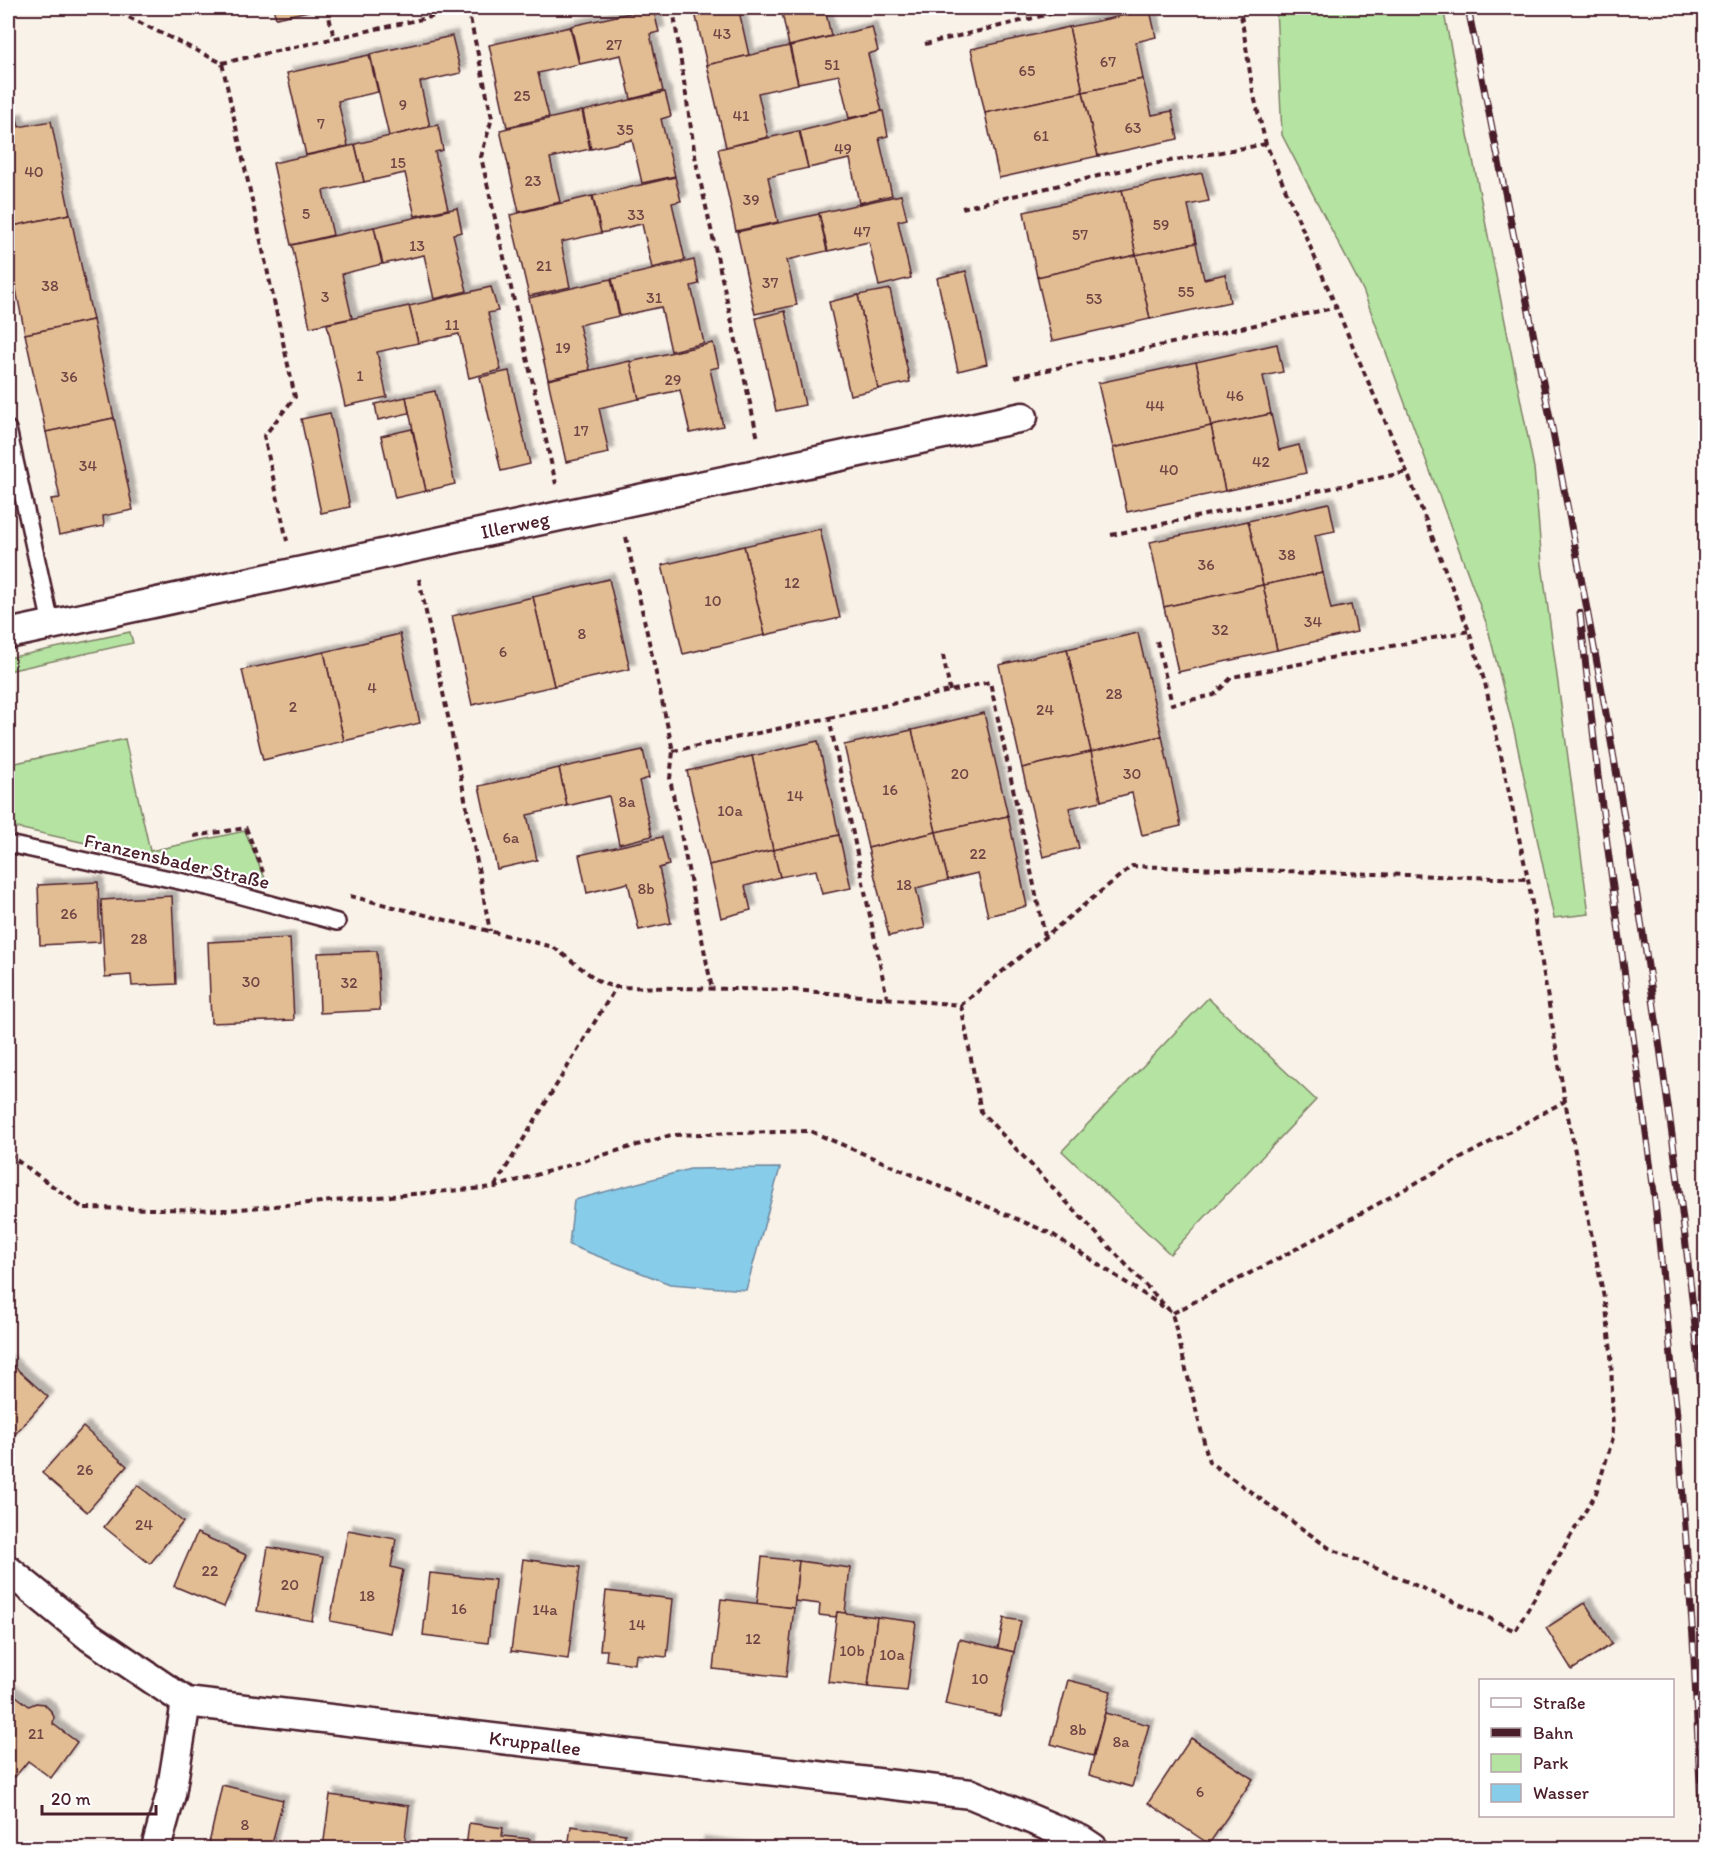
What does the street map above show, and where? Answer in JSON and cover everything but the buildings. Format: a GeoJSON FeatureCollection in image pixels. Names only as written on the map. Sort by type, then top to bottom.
{"type":"FeatureCollection","features":[{"type":"Feature","properties":{"kind":"street","name":"Illerweg"},"geometry":{"type":"LineString","coordinates":[[8,634],[1023,417]]}},
{"type":"Feature","properties":{"kind":"street","name":"Kruppallee"},"geometry":{"type":"LineString","coordinates":[[8,1569],[90,1636],[186,1702],[971,1794],[1081,1840],[1093,1848]]}},
{"type":"Feature","properties":{"kind":"street"},"geometry":{"type":"LineString","coordinates":[[156,1848],[171,1794],[186,1702]]}},
{"type":"Feature","properties":{"kind":"lane"},"geometry":{"type":"LineString","coordinates":[[8,429],[51,624]]}},
{"type":"Feature","properties":{"kind":"lane","name":"Franzensbader Straße"},"geometry":{"type":"LineString","coordinates":[[8,844],[216,889],[337,922]]}},
{"type":"Feature","properties":{"kind":"path"},"geometry":{"type":"LineString","coordinates":[[110,8],[222,63],[470,8],[492,118],[481,157],[563,515]]}},
{"type":"Feature","properties":{"kind":"path"},"geometry":{"type":"LineString","coordinates":[[327,8],[334,38]]}},
{"type":"Feature","properties":{"kind":"path"},"geometry":{"type":"LineString","coordinates":[[673,8],[696,162],[765,473]]}},
{"type":"Feature","properties":{"kind":"path"},"geometry":{"type":"LineString","coordinates":[[925,44],[1075,8]]}},
{"type":"Feature","properties":{"kind":"path"},"geometry":{"type":"LineString","coordinates":[[961,1005],[981,1112],[1172,1313],[1209,1462],[1329,1548],[1473,1610],[1515,1631],[1596,1493],[1613,1438],[1611,1352],[1606,1308],[1565,1101],[1528,879],[1485,683],[1469,631],[1407,471],[1266,144],[1253,92],[1240,8]]}},
{"type":"Feature","properties":{"kind":"path"},"geometry":{"type":"LineString","coordinates":[[222,63],[295,397],[264,436],[293,572]]}},
{"type":"Feature","properties":{"kind":"path"},"geometry":{"type":"LineString","coordinates":[[962,208],[1136,167],[1266,144]]}},
{"type":"Feature","properties":{"kind":"path"},"geometry":{"type":"LineString","coordinates":[[1015,377],[1338,307]]}},
{"type":"Feature","properties":{"kind":"path"},"geometry":{"type":"LineString","coordinates":[[1111,535],[1407,471]]}},
{"type":"Feature","properties":{"kind":"path"},"geometry":{"type":"LineString","coordinates":[[619,502],[674,751],[670,779],[712,989]]}},
{"type":"Feature","properties":{"kind":"path"},"geometry":{"type":"LineString","coordinates":[[412,546],[462,783],[490,931]]}},
{"type":"Feature","properties":{"kind":"path"},"geometry":{"type":"LineString","coordinates":[[1157,641],[1172,704],[1214,695],[1232,677],[1469,631]]}},
{"type":"Feature","properties":{"kind":"path"},"geometry":{"type":"LineString","coordinates":[[944,655],[950,691]]}},
{"type":"Feature","properties":{"kind":"path"},"geometry":{"type":"LineString","coordinates":[[674,751],[990,682],[1046,936]]}},
{"type":"Feature","properties":{"kind":"path"},"geometry":{"type":"LineString","coordinates":[[829,718],[887,998]]}},
{"type":"Feature","properties":{"kind":"path"},"geometry":{"type":"LineString","coordinates":[[194,836],[246,828],[263,874]]}},
{"type":"Feature","properties":{"kind":"path"},"geometry":{"type":"LineString","coordinates":[[343,894],[553,947],[601,983],[616,987],[794,990],[961,1005],[1132,866],[1528,879]]}},
{"type":"Feature","properties":{"kind":"path"},"geometry":{"type":"LineString","coordinates":[[495,1187],[616,987]]}},
{"type":"Feature","properties":{"kind":"path"},"geometry":{"type":"LineString","coordinates":[[1172,1313],[1283,1256],[1565,1101]]}},
{"type":"Feature","properties":{"kind":"path"},"geometry":{"type":"LineString","coordinates":[[8,1154],[83,1208],[228,1210],[495,1187],[671,1135],[810,1131],[1052,1234],[1172,1313]]}},
{"type":"Feature","properties":{"kind":"green space"},"geometry":{"type":"Polygon","coordinates":[[[1276,8],[1443,8],[1534,468],[1542,564],[1589,914],[1554,918],[1515,735],[1487,625],[1363,290],[1282,135],[1276,8]]]}},
{"type":"Feature","properties":{"kind":"green space"},"geometry":{"type":"Polygon","coordinates":[[[130,632],[133,643],[8,671],[8,658],[130,632]]]}},
{"type":"Feature","properties":{"kind":"green space"},"geometry":{"type":"Polygon","coordinates":[[[125,739],[150,851],[245,831],[267,883],[8,826],[8,751],[11,764],[125,739]]]}},
{"type":"Feature","properties":{"kind":"green space"},"geometry":{"type":"Polygon","coordinates":[[[1208,998],[1316,1100],[1170,1254],[1062,1151],[1208,998]]]}},
{"type":"Feature","properties":{"kind":"water"},"geometry":{"type":"Polygon","coordinates":[[[780,1168],[746,1290],[670,1284],[569,1245],[574,1200],[690,1169],[780,1168]]]}},
{"type":"Feature","properties":{"kind":"railway"},"geometry":{"type":"LineString","coordinates":[[1468,8],[1575,544],[1624,814],[1677,1175],[1694,1312],[1706,1449]]}},
{"type":"Feature","properties":{"kind":"railway"},"geometry":{"type":"LineString","coordinates":[[1580,613],[1598,776],[1654,1192],[1677,1415],[1693,1638],[1703,1848]]}}]}
